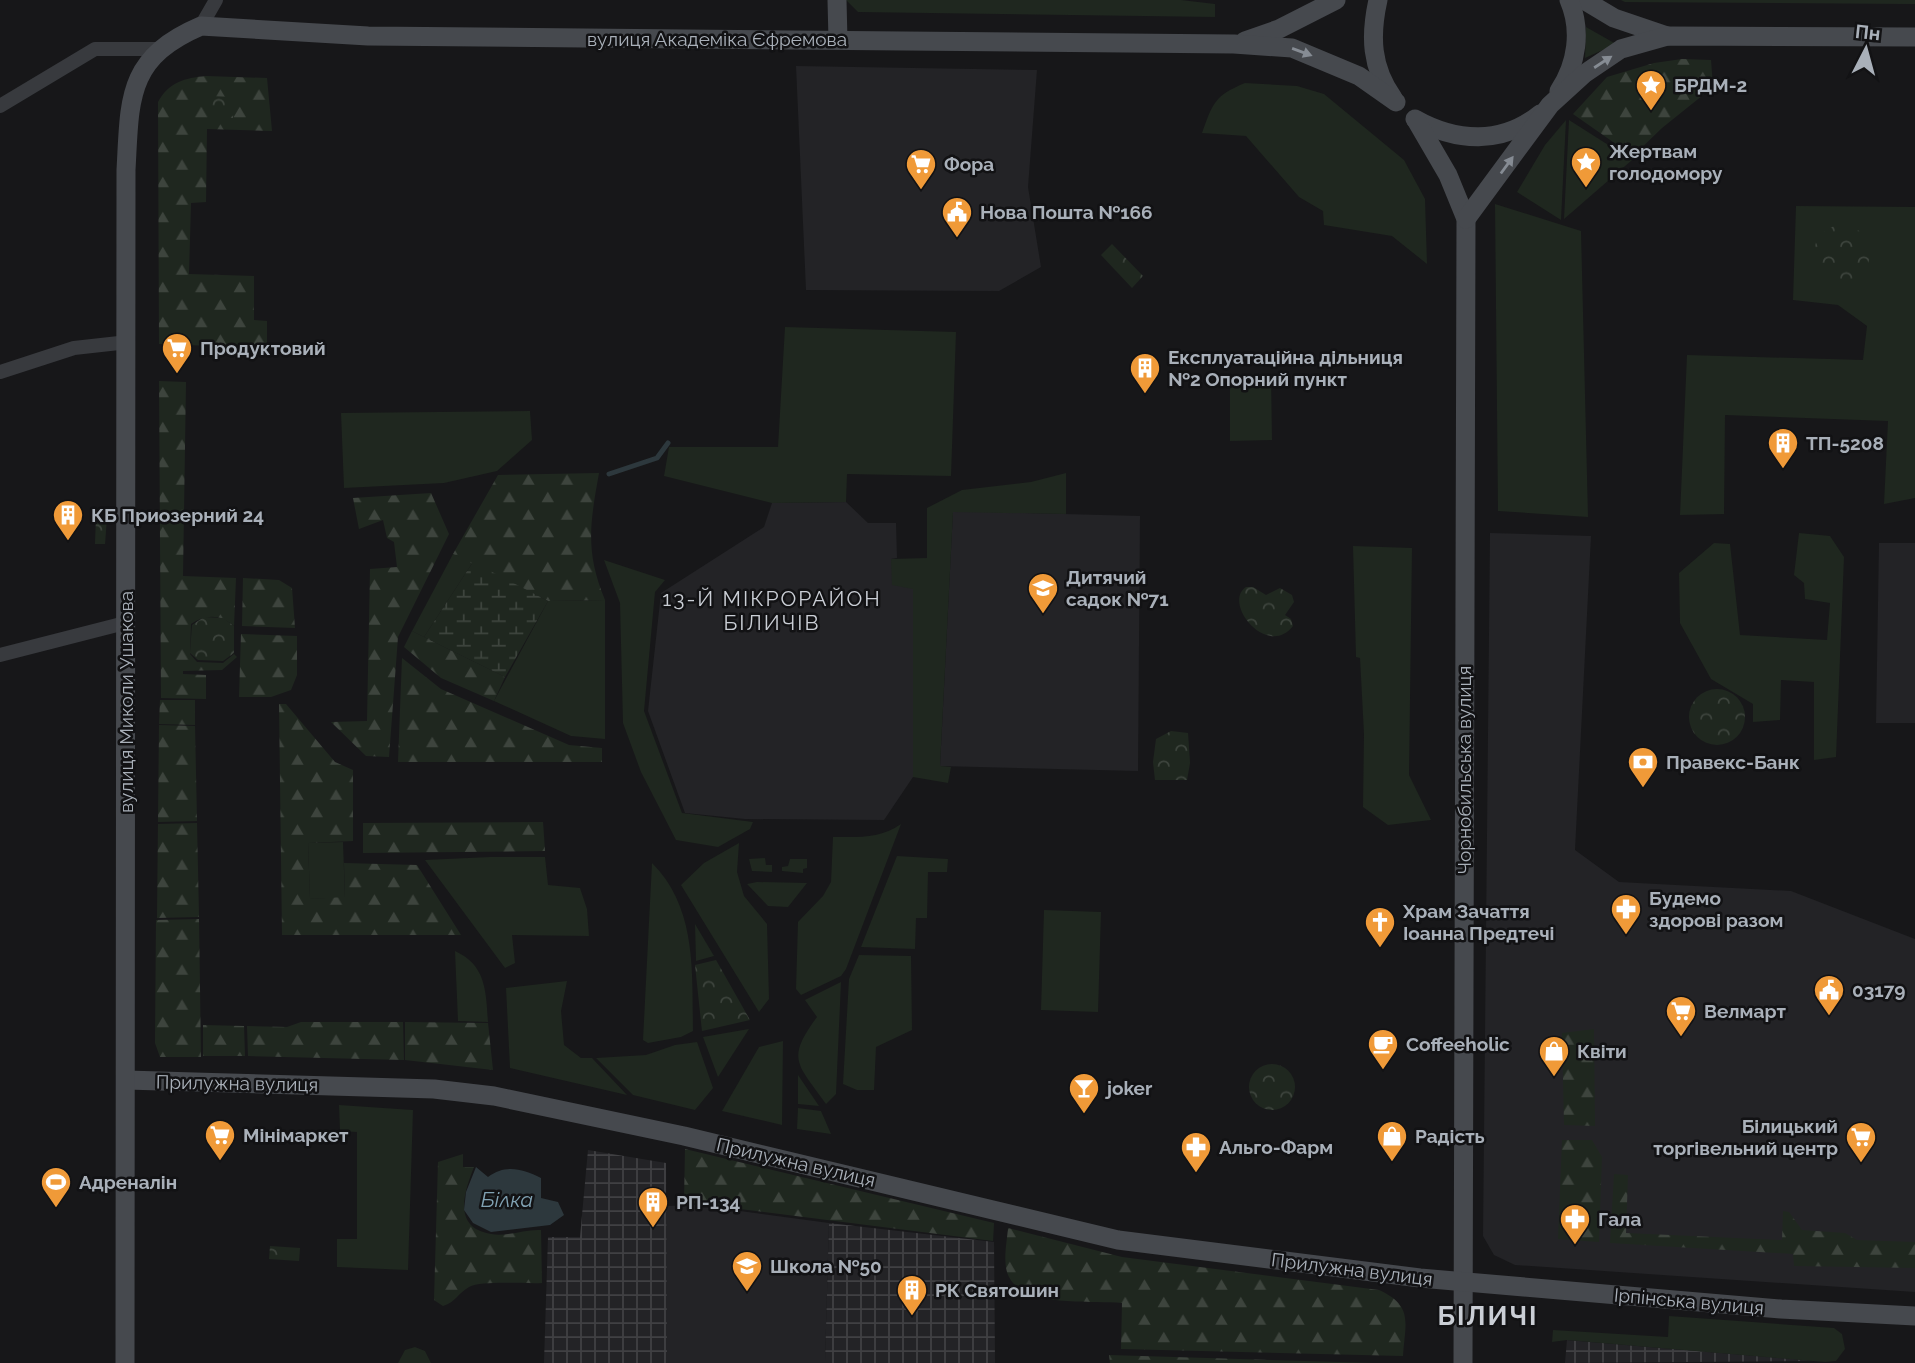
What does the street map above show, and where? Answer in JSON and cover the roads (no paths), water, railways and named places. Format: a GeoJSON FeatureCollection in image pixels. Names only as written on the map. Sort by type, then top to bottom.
{"type":"FeatureCollection","features":[{"type":"Feature","properties":{"kind":"street"},"geometry":{"type":"LineString","coordinates":[[0,106],[94,49],[159,49],[175,37],[201,26],[216,0]]}},
{"type":"Feature","properties":{"kind":"street"},"geometry":{"type":"LineString","coordinates":[[836,0],[838,40]]}},
{"type":"Feature","properties":{"kind":"street","name":"вулиця Академіка Єфремова"},"geometry":{"type":"LineString","coordinates":[[1234,44],[1279,29],[1336,0]]}},
{"type":"Feature","properties":{"kind":"street"},"geometry":{"type":"LineString","coordinates":[[1378,0],[1372,28],[1374,60],[1396,102],[1416,120],[1442,133],[1471,138],[1500,135],[1527,124],[1584,74],[1621,50],[1667,36],[1915,37]]}},
{"type":"Feature","properties":{"kind":"street"},"geometry":{"type":"LineString","coordinates":[[1466,219],[1568,77],[1577,46],[1575,13],[1569,0]]}},
{"type":"Feature","properties":{"kind":"street"},"geometry":{"type":"LineString","coordinates":[[1584,0],[1614,18],[1667,36]]}},
{"type":"Feature","properties":{"kind":"street","name":"вулиця Академіка Єфремова"},"geometry":{"type":"LineString","coordinates":[[201,26],[368,36],[1234,44],[1293,48],[1359,76],[1396,102]]}},
{"type":"Feature","properties":{"kind":"street","name":"вулиця Миколи Ушакова"},"geometry":{"type":"LineString","coordinates":[[125,1363],[125,623],[128,342],[126,170],[130,96],[144,69],[159,49]]}},
{"type":"Feature","properties":{"kind":"street","name":"Чорнобильська вулиця"},"geometry":{"type":"LineString","coordinates":[[1416,120],[1448,175],[1466,219],[1463,1363]]}},
{"type":"Feature","properties":{"kind":"street"},"geometry":{"type":"LineString","coordinates":[[0,372],[74,348],[128,342]]}},
{"type":"Feature","properties":{"kind":"street"},"geometry":{"type":"LineString","coordinates":[[0,655],[125,623]]}},
{"type":"Feature","properties":{"kind":"street","name":"Прилужна вулиця"},"geometry":{"type":"LineString","coordinates":[[126,1080],[434,1089],[494,1096],[697,1139],[1118,1240],[1412,1278],[1463,1280]]}},
{"type":"Feature","properties":{"kind":"street","name":"Ірпінська вулиця"},"geometry":{"type":"LineString","coordinates":[[1463,1280],[1781,1309],[1915,1316]]}},
{"type":"Feature","properties":{"kind":"water","name":"Білка"},"geometry":{"type":"Polygon","coordinates":[[[476,1167],[488,1177],[501,1170],[514,1169],[541,1178],[541,1198],[558,1202],[564,1215],[550,1225],[491,1232],[473,1223],[464,1210],[466,1192],[476,1167]]]}},
{"type":"Feature","properties":{"kind":"waterway"},"geometry":{"type":"LineString","coordinates":[[609,474],[657,458],[668,443]]}},
{"type":"Feature","properties":{"kind":"place","name":"БРДМ-2"},"geometry":{"type":"Point","coordinates":[1651,112]}},
{"type":"Feature","properties":{"kind":"place","name":"Жертвам голодомору"},"geometry":{"type":"Point","coordinates":[1586,189]}},
{"type":"Feature","properties":{"kind":"place","name":"Фора"},"geometry":{"type":"Point","coordinates":[921,191]}},
{"type":"Feature","properties":{"kind":"place","name":"Нова Пошта №166"},"geometry":{"type":"Point","coordinates":[957,239]}},
{"type":"Feature","properties":{"kind":"place","name":"Продуктовий"},"geometry":{"type":"Point","coordinates":[177,375]}},
{"type":"Feature","properties":{"kind":"place","name":"Експлуатаційна дільниця №2 Опорний пункт"},"geometry":{"type":"Point","coordinates":[1145,395]}},
{"type":"Feature","properties":{"kind":"place","name":"ТП-5208"},"geometry":{"type":"Point","coordinates":[1783,470]}},
{"type":"Feature","properties":{"kind":"place","name":"КБ Приозерний 24"},"geometry":{"type":"Point","coordinates":[68,542]}},
{"type":"Feature","properties":{"kind":"place","name":"Дитячий садок №71"},"geometry":{"type":"Point","coordinates":[1043,615]}},
{"type":"Feature","properties":{"kind":"place","name":"Правекс-Банк"},"geometry":{"type":"Point","coordinates":[1643,789]}},
{"type":"Feature","properties":{"kind":"place","name":"Будемо здорові разом"},"geometry":{"type":"Point","coordinates":[1626,936]}},
{"type":"Feature","properties":{"kind":"place","name":"Храм Зачаття Іоанна Предтечі"},"geometry":{"type":"Point","coordinates":[1380,949]}},
{"type":"Feature","properties":{"kind":"place","name":"03179"},"geometry":{"type":"Point","coordinates":[1829,1017]}},
{"type":"Feature","properties":{"kind":"place","name":"Велмарт"},"geometry":{"type":"Point","coordinates":[1681,1038]}},
{"type":"Feature","properties":{"kind":"place","name":"Coffeeholic"},"geometry":{"type":"Point","coordinates":[1383,1071]}},
{"type":"Feature","properties":{"kind":"place","name":"Квіти"},"geometry":{"type":"Point","coordinates":[1554,1078]}},
{"type":"Feature","properties":{"kind":"place","name":"joker"},"geometry":{"type":"Point","coordinates":[1084,1115]}},
{"type":"Feature","properties":{"kind":"place","name":"Мінімаркет"},"geometry":{"type":"Point","coordinates":[220,1162]}},
{"type":"Feature","properties":{"kind":"place","name":"Радість"},"geometry":{"type":"Point","coordinates":[1392,1163]}},
{"type":"Feature","properties":{"kind":"place","name":"Білицький торгівельний центр"},"geometry":{"type":"Point","coordinates":[1861,1164]}},
{"type":"Feature","properties":{"kind":"place","name":"Альго-Фарм"},"geometry":{"type":"Point","coordinates":[1196,1174]}},
{"type":"Feature","properties":{"kind":"place","name":"Адреналін"},"geometry":{"type":"Point","coordinates":[56,1209]}},
{"type":"Feature","properties":{"kind":"place","name":"РП-134"},"geometry":{"type":"Point","coordinates":[653,1229]}},
{"type":"Feature","properties":{"kind":"place","name":"Гала"},"geometry":{"type":"Point","coordinates":[1575,1246]}},
{"type":"Feature","properties":{"kind":"place","name":"Школа №50"},"geometry":{"type":"Point","coordinates":[747,1293]}},
{"type":"Feature","properties":{"kind":"place","name":"РК Святошин"},"geometry":{"type":"Point","coordinates":[912,1317]}},
{"type":"Feature","properties":{"kind":"district","name":"13-Й МІКРОРАЙОН БІЛИЧІВ"},"geometry":{"type":"Point","coordinates":[772,611]}},
{"type":"Feature","properties":{"kind":"district","name":"БІЛИЧІ"},"geometry":{"type":"Point","coordinates":[1488,1316]}}]}
